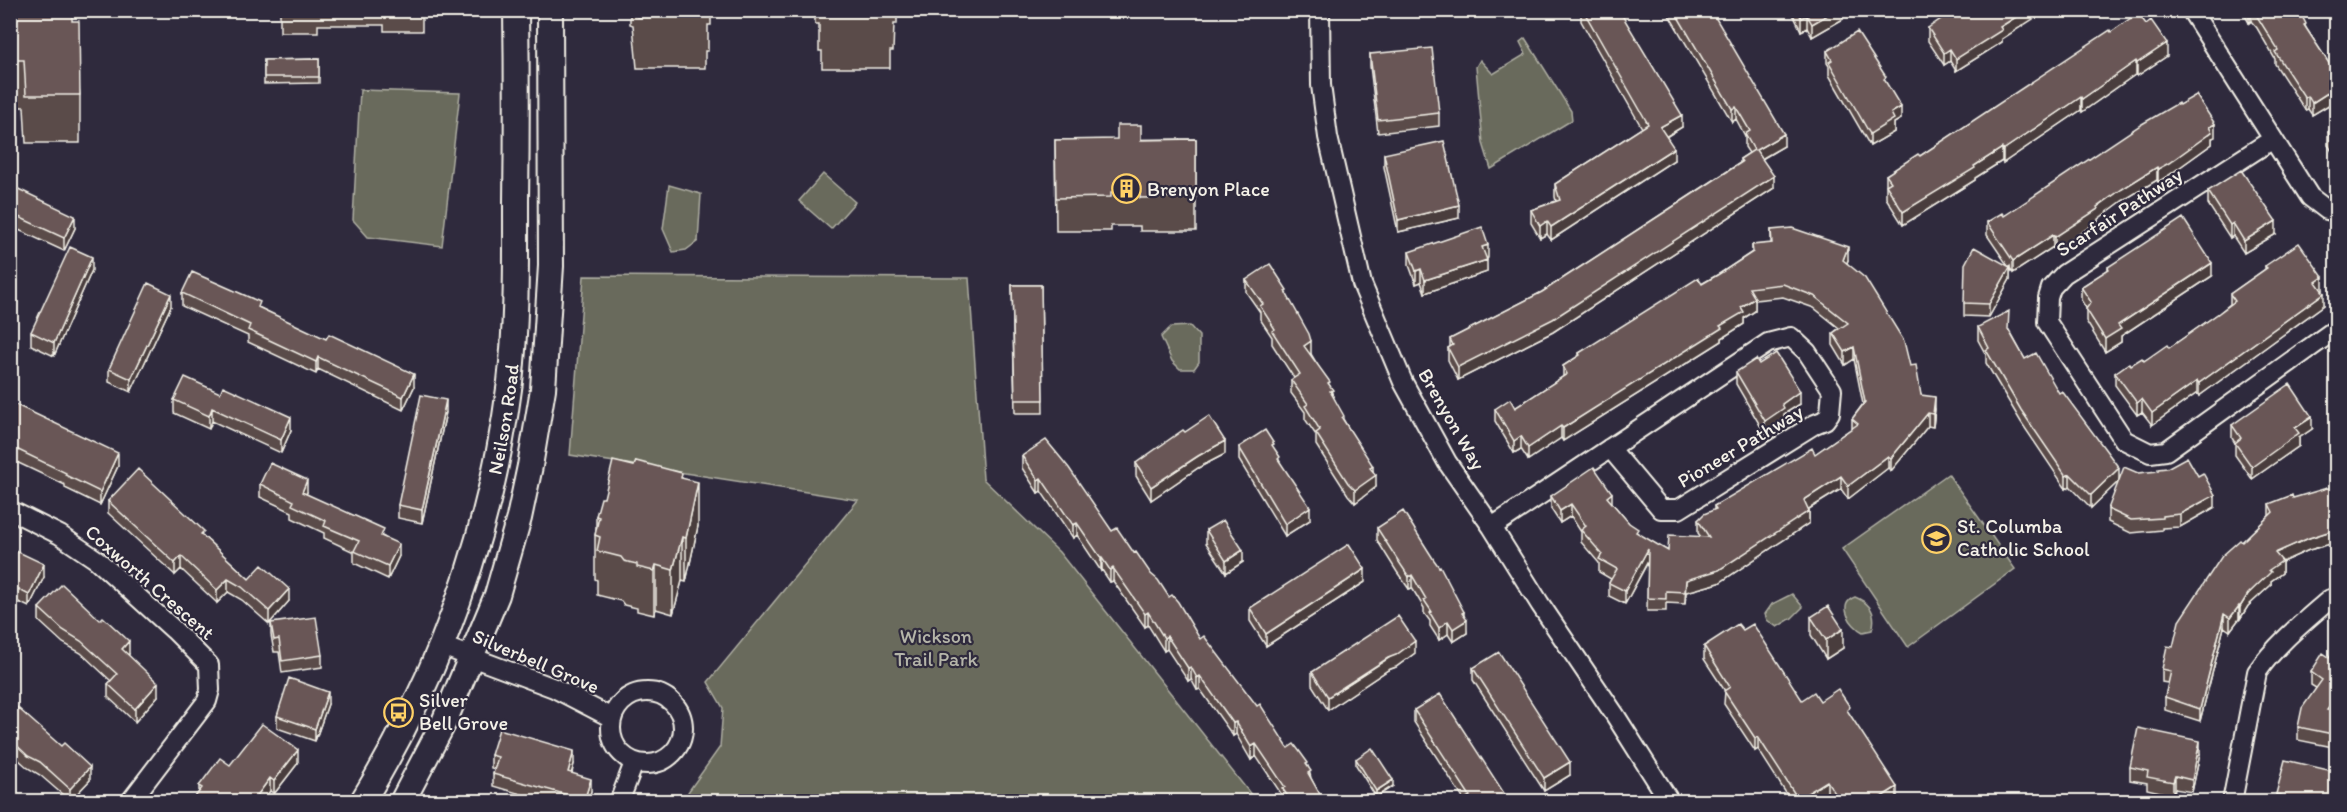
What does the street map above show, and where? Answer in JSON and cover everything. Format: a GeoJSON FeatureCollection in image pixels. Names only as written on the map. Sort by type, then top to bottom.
{"type":"FeatureCollection","features":[{"type":"Feature","properties":{"kind":"main road","name":"Neilson Road"},"geometry":{"type":"LineString","coordinates":[[362,801],[415,707],[442,646],[464,586],[487,508],[510,381],[516,264],[516,10]]}},
{"type":"Feature","properties":{"kind":"main road","name":"Neilson Road"},"geometry":{"type":"LineString","coordinates":[[402,801],[444,722],[497,595],[519,518],[530,466],[543,389],[551,266],[550,10]]}},
{"type":"Feature","properties":{"kind":"main road"},"geometry":{"type":"LineString","coordinates":[[517,45],[549,46]]}},
{"type":"Feature","properties":{"kind":"street","name":"Brenyon Way"},"geometry":{"type":"LineString","coordinates":[[1320,10],[1321,85],[1328,137],[1362,284],[1376,321],[1413,403],[1447,462],[1492,526],[1540,604],[1670,801]]}},
{"type":"Feature","properties":{"kind":"street"},"geometry":{"type":"LineString","coordinates":[[2191,10],[2310,197],[2327,210],[2337,212]]}},
{"type":"Feature","properties":{"kind":"street","name":"Scarfair Pathway"},"geometry":{"type":"LineString","coordinates":[[2273,139],[2064,274],[2051,288],[2048,298],[2047,322],[2124,440],[2150,453],[2166,451],[2337,329]]}},
{"type":"Feature","properties":{"kind":"street","name":"Pioneer Pathway"},"geometry":{"type":"LineString","coordinates":[[1492,526],[1768,343],[1791,337],[1807,352],[1832,390],[1830,413],[1825,420],[1679,509],[1661,509],[1610,448]]}},
{"type":"Feature","properties":{"kind":"street","name":"Coxworth Crescent"},"geometry":{"type":"LineString","coordinates":[[10,510],[60,535],[97,560],[209,665],[210,690],[207,701],[130,801]]}},
{"type":"Feature","properties":{"kind":"street"},"geometry":{"type":"LineString","coordinates":[[2232,801],[2258,672],[2266,659],[2289,637],[2330,599],[2337,597]]}},
{"type":"Feature","properties":{"kind":"street","name":"Silverbell Grove"},"geometry":{"type":"LineString","coordinates":[[442,646],[554,688],[612,718]]}},
{"type":"Feature","properties":{"kind":"street"},"geometry":{"type":"LineString","coordinates":[[644,692],[665,697],[680,712],[683,734],[678,749],[666,760],[650,765],[634,763],[614,745],[612,718],[624,700],[644,692]]}},
{"type":"Feature","properties":{"kind":"street"},"geometry":{"type":"LineString","coordinates":[[619,801],[634,763]]}},
{"type":"Feature","properties":{"kind":"green space"},"geometry":{"type":"Polygon","coordinates":[[[1525,38],[1571,111],[1572,120],[1491,169],[1483,143],[1476,67],[1480,60],[1493,74],[1526,54],[1520,42],[1525,38]]]}},
{"type":"Feature","properties":{"kind":"green space"},"geometry":{"type":"Polygon","coordinates":[[[360,90],[460,93],[442,246],[368,237],[353,220],[360,90]]]}},
{"type":"Feature","properties":{"kind":"green space"},"geometry":{"type":"Polygon","coordinates":[[[823,174],[855,202],[831,229],[799,201],[823,174]]]}},
{"type":"Feature","properties":{"kind":"green space"},"geometry":{"type":"Polygon","coordinates":[[[669,185],[701,194],[698,241],[686,250],[673,252],[663,229],[669,185]]]}},
{"type":"Feature","properties":{"kind":"green space","name":"Wickson Trail Park"},"geometry":{"type":"Polygon","coordinates":[[[584,276],[969,278],[983,479],[1059,552],[1256,801],[692,801],[688,792],[720,747],[723,708],[708,682],[858,500],[570,455],[584,276]]]}},
{"type":"Feature","properties":{"kind":"green space"},"geometry":{"type":"Polygon","coordinates":[[[1190,326],[1199,336],[1199,362],[1194,369],[1180,369],[1172,361],[1161,337],[1171,327],[1190,326]]]}},
{"type":"Feature","properties":{"kind":"green space"},"geometry":{"type":"Polygon","coordinates":[[[1948,474],[2015,569],[1908,647],[1842,549],[1948,474]]]}},
{"type":"Feature","properties":{"kind":"green space"},"geometry":{"type":"Polygon","coordinates":[[[1792,594],[1803,607],[1792,618],[1777,627],[1767,620],[1765,614],[1772,604],[1792,594]]]}},
{"type":"Feature","properties":{"kind":"green space"},"geometry":{"type":"Polygon","coordinates":[[[1855,597],[1865,602],[1871,610],[1874,619],[1872,630],[1863,632],[1858,629],[1847,615],[1849,600],[1855,597]]]}},
{"type":"Feature","properties":{"kind":"building"},"geometry":{"type":"Polygon","coordinates":[[[11,10],[72,10],[72,21],[79,21],[80,95],[26,95],[24,60],[11,60],[11,10]]]}},
{"type":"Feature","properties":{"kind":"building"},"geometry":{"type":"Polygon","coordinates":[[[636,10],[705,10],[705,17],[637,17],[636,10]]]}},
{"type":"Feature","properties":{"kind":"building"},"geometry":{"type":"Polygon","coordinates":[[[822,10],[890,10],[890,16],[822,16],[822,10]]]}},
{"type":"Feature","properties":{"kind":"building"},"geometry":{"type":"Polygon","coordinates":[[[1583,10],[1619,10],[1682,115],[1660,127],[1674,148],[1551,227],[1547,221],[1540,226],[1531,210],[1560,200],[1555,184],[1648,124],[1583,10]]]}},
{"type":"Feature","properties":{"kind":"building"},"geometry":{"type":"Polygon","coordinates":[[[1674,10],[1711,10],[1784,134],[1756,150],[1774,176],[1553,319],[1458,367],[1448,348],[1453,345],[1450,339],[1542,292],[1742,162],[1740,159],[1754,150],[1745,134],[1750,131],[1736,107],[1732,109],[1674,10]]]}},
{"type":"Feature","properties":{"kind":"building"},"geometry":{"type":"Polygon","coordinates":[[[1798,10],[1836,10],[1812,24],[1807,15],[1801,18],[1798,10]]]}},
{"type":"Feature","properties":{"kind":"building"},"geometry":{"type":"Polygon","coordinates":[[[1954,10],[2027,10],[2000,27],[2002,30],[1956,59],[1950,49],[1944,53],[1928,28],[1954,10]]]}},
{"type":"Feature","properties":{"kind":"building"},"geometry":{"type":"Polygon","coordinates":[[[2253,10],[2299,10],[2306,24],[2304,25],[2336,74],[2334,75],[2337,78],[2337,87],[2312,103],[2308,96],[2305,98],[2275,52],[2278,50],[2253,10]]]}},
{"type":"Feature","properties":{"kind":"building"},"geometry":{"type":"Polygon","coordinates":[[[2138,13],[2146,24],[2151,20],[2167,43],[1903,212],[1886,185],[1891,182],[1886,175],[1918,154],[1920,156],[2138,13]]]}},
{"type":"Feature","properties":{"kind":"building"},"geometry":{"type":"Polygon","coordinates":[[[1857,32],[1886,77],[1884,79],[1901,107],[1891,113],[1894,119],[1870,134],[1829,62],[1832,60],[1827,51],[1857,32]]]}},
{"type":"Feature","properties":{"kind":"building"},"geometry":{"type":"Polygon","coordinates":[[[1432,48],[1439,113],[1378,120],[1370,54],[1432,48]]]}},
{"type":"Feature","properties":{"kind":"building"},"geometry":{"type":"Polygon","coordinates":[[[319,59],[319,77],[264,77],[264,60],[319,59]]]}},
{"type":"Feature","properties":{"kind":"building"},"geometry":{"type":"Polygon","coordinates":[[[2196,95],[2215,124],[2209,127],[2212,132],[2169,163],[2158,169],[2157,167],[2122,189],[2097,207],[2098,209],[2055,237],[2053,235],[2013,261],[1987,222],[2002,213],[2004,216],[2142,124],[2196,95]]]}},
{"type":"Feature","properties":{"kind":"building"},"geometry":{"type":"Polygon","coordinates":[[[2337,124],[2337,146],[2328,132],[2335,128],[2337,124]]]}},
{"type":"Feature","properties":{"kind":"building"},"geometry":{"type":"Polygon","coordinates":[[[1117,125],[1141,125],[1141,140],[1196,139],[1196,197],[1140,198],[1140,192],[1111,192],[1111,197],[1056,198],[1055,140],[1117,139],[1117,125]]]}},
{"type":"Feature","properties":{"kind":"building"},"geometry":{"type":"Polygon","coordinates":[[[1444,141],[1459,205],[1398,220],[1384,154],[1444,141]]]}},
{"type":"Feature","properties":{"kind":"building"},"geometry":{"type":"Polygon","coordinates":[[[2241,170],[2276,221],[2244,241],[2233,223],[2230,225],[2208,191],[2241,170]]]}},
{"type":"Feature","properties":{"kind":"building"},"geometry":{"type":"Polygon","coordinates":[[[10,185],[75,216],[64,238],[10,213],[10,185]]]}},
{"type":"Feature","properties":{"kind":"building"},"geometry":{"type":"Polygon","coordinates":[[[2183,218],[2212,263],[2118,325],[2121,329],[2105,339],[2086,309],[2091,302],[2081,287],[2183,218]]]}},
{"type":"Feature","properties":{"kind":"building"},"geometry":{"type":"Polygon","coordinates":[[[1482,227],[1488,245],[1482,247],[1487,260],[1425,280],[1421,269],[1416,271],[1409,252],[1482,227]]]}},
{"type":"Feature","properties":{"kind":"building"},"geometry":{"type":"Polygon","coordinates":[[[1792,228],[1848,247],[1843,260],[1865,278],[1904,341],[1910,366],[1916,365],[1921,395],[1935,397],[1933,414],[1928,413],[1891,458],[1888,456],[1848,486],[1841,476],[1804,500],[1809,511],[1719,570],[1686,580],[1685,592],[1666,591],[1666,599],[1647,598],[1648,549],[1625,591],[1609,583],[1617,569],[1599,559],[1602,554],[1581,530],[1586,526],[1571,504],[1560,511],[1551,496],[1594,467],[1612,493],[1607,497],[1629,523],[1638,529],[1636,532],[1668,551],[1669,535],[1709,537],[1698,520],[1704,514],[1716,509],[1714,506],[1812,448],[1815,454],[1858,424],[1852,419],[1865,402],[1854,347],[1845,352],[1833,333],[1848,323],[1814,296],[1783,284],[1749,288],[1755,298],[1741,307],[1744,312],[1720,326],[1722,328],[1528,448],[1521,436],[1514,441],[1495,409],[1510,399],[1515,408],[1567,374],[1563,366],[1580,355],[1579,353],[1698,278],[1702,284],[1719,274],[1753,252],[1752,245],[1772,243],[1771,230],[1792,228]]]}},
{"type":"Feature","properties":{"kind":"building"},"geometry":{"type":"Polygon","coordinates":[[[2299,243],[2323,277],[2316,282],[2324,293],[2199,383],[2197,381],[2152,413],[2142,399],[2137,403],[2115,373],[2129,363],[2131,365],[2142,358],[2144,361],[2167,345],[2169,348],[2219,313],[2235,301],[2230,294],[2299,243]]]}},
{"type":"Feature","properties":{"kind":"building"},"geometry":{"type":"Polygon","coordinates":[[[70,247],[92,257],[54,343],[31,332],[70,247]]]}},
{"type":"Feature","properties":{"kind":"building"},"geometry":{"type":"Polygon","coordinates":[[[1974,247],[2010,267],[1989,304],[1964,303],[1965,264],[1974,247]]]}},
{"type":"Feature","properties":{"kind":"building"},"geometry":{"type":"Polygon","coordinates":[[[1270,264],[1287,290],[1285,291],[1309,334],[1311,341],[1304,346],[1330,382],[1328,383],[1333,390],[1330,391],[1344,416],[1342,418],[1373,466],[1370,468],[1376,475],[1355,490],[1348,483],[1316,433],[1320,430],[1305,406],[1308,404],[1291,380],[1300,374],[1272,331],[1275,329],[1260,306],[1263,304],[1246,280],[1270,264]]]}},
{"type":"Feature","properties":{"kind":"building"},"geometry":{"type":"Polygon","coordinates":[[[192,272],[260,302],[258,307],[326,339],[329,334],[414,374],[403,397],[318,357],[316,362],[248,330],[250,325],[182,293],[192,272]]]}},
{"type":"Feature","properties":{"kind":"building"},"geometry":{"type":"Polygon","coordinates":[[[148,283],[171,294],[131,379],[109,369],[148,283]]]}},
{"type":"Feature","properties":{"kind":"building"},"geometry":{"type":"Polygon","coordinates":[[[1012,285],[1041,285],[1043,400],[1015,400],[1012,285]]]}},
{"type":"Feature","properties":{"kind":"building"},"geometry":{"type":"Polygon","coordinates":[[[2009,311],[2008,329],[2025,359],[2036,353],[2059,393],[2062,391],[2119,468],[2091,495],[2070,474],[2066,476],[2021,410],[1986,350],[1989,348],[1978,327],[2009,311]]]}},
{"type":"Feature","properties":{"kind":"building"},"geometry":{"type":"Polygon","coordinates":[[[1776,353],[1800,391],[1782,404],[1784,408],[1765,421],[1736,372],[1756,359],[1759,364],[1776,353]]]}},
{"type":"Feature","properties":{"kind":"building"},"geometry":{"type":"Polygon","coordinates":[[[185,377],[220,393],[223,386],[291,417],[281,440],[212,408],[209,416],[174,400],[185,377]]]}},
{"type":"Feature","properties":{"kind":"building"},"geometry":{"type":"Polygon","coordinates":[[[2290,384],[2312,417],[2295,428],[2299,433],[2252,467],[2235,443],[2241,438],[2232,425],[2290,384]]]}},
{"type":"Feature","properties":{"kind":"building"},"geometry":{"type":"Polygon","coordinates":[[[421,395],[446,400],[422,510],[398,505],[421,395]]]}},
{"type":"Feature","properties":{"kind":"building"},"geometry":{"type":"Polygon","coordinates":[[[10,402],[118,453],[100,492],[10,446],[10,402]]]}},
{"type":"Feature","properties":{"kind":"building"},"geometry":{"type":"Polygon","coordinates":[[[1209,416],[1225,441],[1151,487],[1136,463],[1183,430],[1185,432],[1209,416]]]}},
{"type":"Feature","properties":{"kind":"building"},"geometry":{"type":"Polygon","coordinates":[[[1265,430],[1280,457],[1278,459],[1310,507],[1285,524],[1239,447],[1265,430]]]}},
{"type":"Feature","properties":{"kind":"building"},"geometry":{"type":"Polygon","coordinates":[[[1046,440],[1069,468],[1112,531],[1117,528],[1169,597],[1172,595],[1178,602],[1200,639],[1204,636],[1257,706],[1260,704],[1288,748],[1294,744],[1308,763],[1306,764],[1311,771],[1308,773],[1322,798],[1319,801],[1291,801],[1282,788],[1285,787],[1256,744],[1251,747],[1236,722],[1233,723],[1200,676],[1197,678],[1191,667],[1188,668],[1167,636],[1164,638],[1148,612],[1145,614],[1113,568],[1110,570],[1077,523],[1073,525],[1041,478],[1038,480],[1022,456],[1046,440]]]}},
{"type":"Feature","properties":{"kind":"building"},"geometry":{"type":"Polygon","coordinates":[[[2187,457],[2198,476],[2203,473],[2215,495],[2180,514],[2162,516],[2162,518],[2131,520],[2108,509],[2124,467],[2138,473],[2158,471],[2158,469],[2167,468],[2187,457]]]}},
{"type":"Feature","properties":{"kind":"building"},"geometry":{"type":"Polygon","coordinates":[[[613,461],[634,466],[636,461],[682,473],[681,478],[698,482],[686,538],[682,537],[673,570],[656,565],[654,571],[637,567],[637,564],[624,561],[621,557],[597,551],[600,537],[595,535],[599,517],[596,516],[601,498],[604,498],[613,461]]]}},
{"type":"Feature","properties":{"kind":"building"},"geometry":{"type":"Polygon","coordinates":[[[270,463],[307,480],[302,492],[384,529],[381,536],[399,544],[388,566],[354,551],[359,541],[324,526],[326,521],[292,505],[294,501],[260,484],[270,463]]]}},
{"type":"Feature","properties":{"kind":"building"},"geometry":{"type":"Polygon","coordinates":[[[138,469],[204,531],[201,534],[249,579],[262,565],[289,589],[269,611],[242,587],[228,579],[217,590],[181,556],[175,563],[108,501],[138,469]]]}},
{"type":"Feature","properties":{"kind":"building"},"geometry":{"type":"Polygon","coordinates":[[[2327,488],[2337,489],[2337,530],[2309,538],[2275,553],[2282,561],[2269,570],[2271,572],[2248,594],[2230,618],[2224,614],[2200,709],[2165,697],[2171,671],[2162,669],[2167,646],[2173,647],[2179,621],[2222,556],[2240,540],[2242,542],[2273,512],[2269,504],[2292,495],[2293,498],[2327,488]]]}},
{"type":"Feature","properties":{"kind":"building"},"geometry":{"type":"Polygon","coordinates":[[[1403,511],[1440,566],[1464,612],[1462,613],[1467,620],[1453,629],[1448,621],[1439,628],[1412,575],[1409,577],[1377,528],[1403,511]]]}},
{"type":"Feature","properties":{"kind":"building"},"geometry":{"type":"Polygon","coordinates":[[[1223,520],[1243,550],[1226,561],[1206,530],[1223,520]]]}},
{"type":"Feature","properties":{"kind":"building"},"geometry":{"type":"Polygon","coordinates":[[[1349,544],[1365,569],[1266,634],[1250,608],[1349,544]]]}},
{"type":"Feature","properties":{"kind":"building"},"geometry":{"type":"Polygon","coordinates":[[[10,548],[44,564],[29,595],[10,585],[10,548]]]}},
{"type":"Feature","properties":{"kind":"building"},"geometry":{"type":"Polygon","coordinates":[[[62,584],[100,620],[103,617],[129,641],[122,649],[158,683],[135,709],[108,684],[117,674],[81,641],[63,630],[39,608],[62,584]]]}},
{"type":"Feature","properties":{"kind":"building"},"geometry":{"type":"Polygon","coordinates":[[[1828,606],[1843,629],[1826,640],[1811,617],[1828,606]]]}},
{"type":"Feature","properties":{"kind":"building"},"geometry":{"type":"Polygon","coordinates":[[[1398,616],[1415,641],[1328,697],[1312,672],[1398,616]]]}},
{"type":"Feature","properties":{"kind":"building"},"geometry":{"type":"Polygon","coordinates":[[[316,617],[322,655],[282,661],[279,639],[274,640],[271,623],[316,617]]]}},
{"type":"Feature","properties":{"kind":"building"},"geometry":{"type":"Polygon","coordinates":[[[1738,624],[1743,630],[1753,624],[1802,700],[1814,692],[1820,701],[1838,689],[1850,707],[1847,710],[1897,787],[1875,801],[1840,801],[1827,781],[1798,799],[1758,737],[1755,738],[1724,691],[1730,687],[1704,646],[1738,624]]]}},
{"type":"Feature","properties":{"kind":"building"},"geometry":{"type":"Polygon","coordinates":[[[2337,648],[2337,697],[2327,710],[2337,712],[2333,734],[2298,727],[2302,708],[2322,680],[2311,672],[2323,653],[2329,657],[2337,648]]]}},
{"type":"Feature","properties":{"kind":"building"},"geometry":{"type":"Polygon","coordinates":[[[1499,652],[1570,762],[1544,778],[1473,668],[1499,652]]]}},
{"type":"Feature","properties":{"kind":"building"},"geometry":{"type":"Polygon","coordinates":[[[289,678],[328,692],[315,729],[277,716],[289,678]]]}},
{"type":"Feature","properties":{"kind":"building"},"geometry":{"type":"Polygon","coordinates":[[[1440,694],[1509,801],[1461,801],[1470,796],[1414,710],[1440,694]]]}},
{"type":"Feature","properties":{"kind":"building"},"geometry":{"type":"Polygon","coordinates":[[[10,701],[61,746],[64,743],[90,767],[70,789],[10,739],[10,701]]]}},
{"type":"Feature","properties":{"kind":"building"},"geometry":{"type":"Polygon","coordinates":[[[262,724],[298,750],[274,781],[270,778],[253,801],[245,799],[242,801],[192,801],[202,788],[199,786],[220,758],[230,765],[262,724]]]}},
{"type":"Feature","properties":{"kind":"building"},"geometry":{"type":"Polygon","coordinates":[[[2138,728],[2200,741],[2192,780],[2175,776],[2173,782],[2147,777],[2148,771],[2130,767],[2138,728]]]}},
{"type":"Feature","properties":{"kind":"building"},"geometry":{"type":"Polygon","coordinates":[[[499,729],[574,751],[568,772],[591,779],[584,801],[569,801],[571,796],[493,774],[498,757],[491,755],[499,729]]]}},
{"type":"Feature","properties":{"kind":"building"},"geometry":{"type":"Polygon","coordinates":[[[1372,748],[1393,780],[1376,791],[1356,759],[1372,748]]]}},
{"type":"Feature","properties":{"kind":"building"},"geometry":{"type":"Polygon","coordinates":[[[2285,760],[2337,772],[2337,801],[2289,801],[2290,798],[2276,794],[2285,760]]]}},
{"type":"Feature","properties":{"kind":"place","name":"Brenyon Place"},"geometry":{"type":"Point","coordinates":[1126,189]}},
{"type":"Feature","properties":{"kind":"place","name":"St. Columba Catholic School"},"geometry":{"type":"Point","coordinates":[1936,538]}},
{"type":"Feature","properties":{"kind":"place","name":"Silver Bell Grove"},"geometry":{"type":"Point","coordinates":[398,712]}}]}
